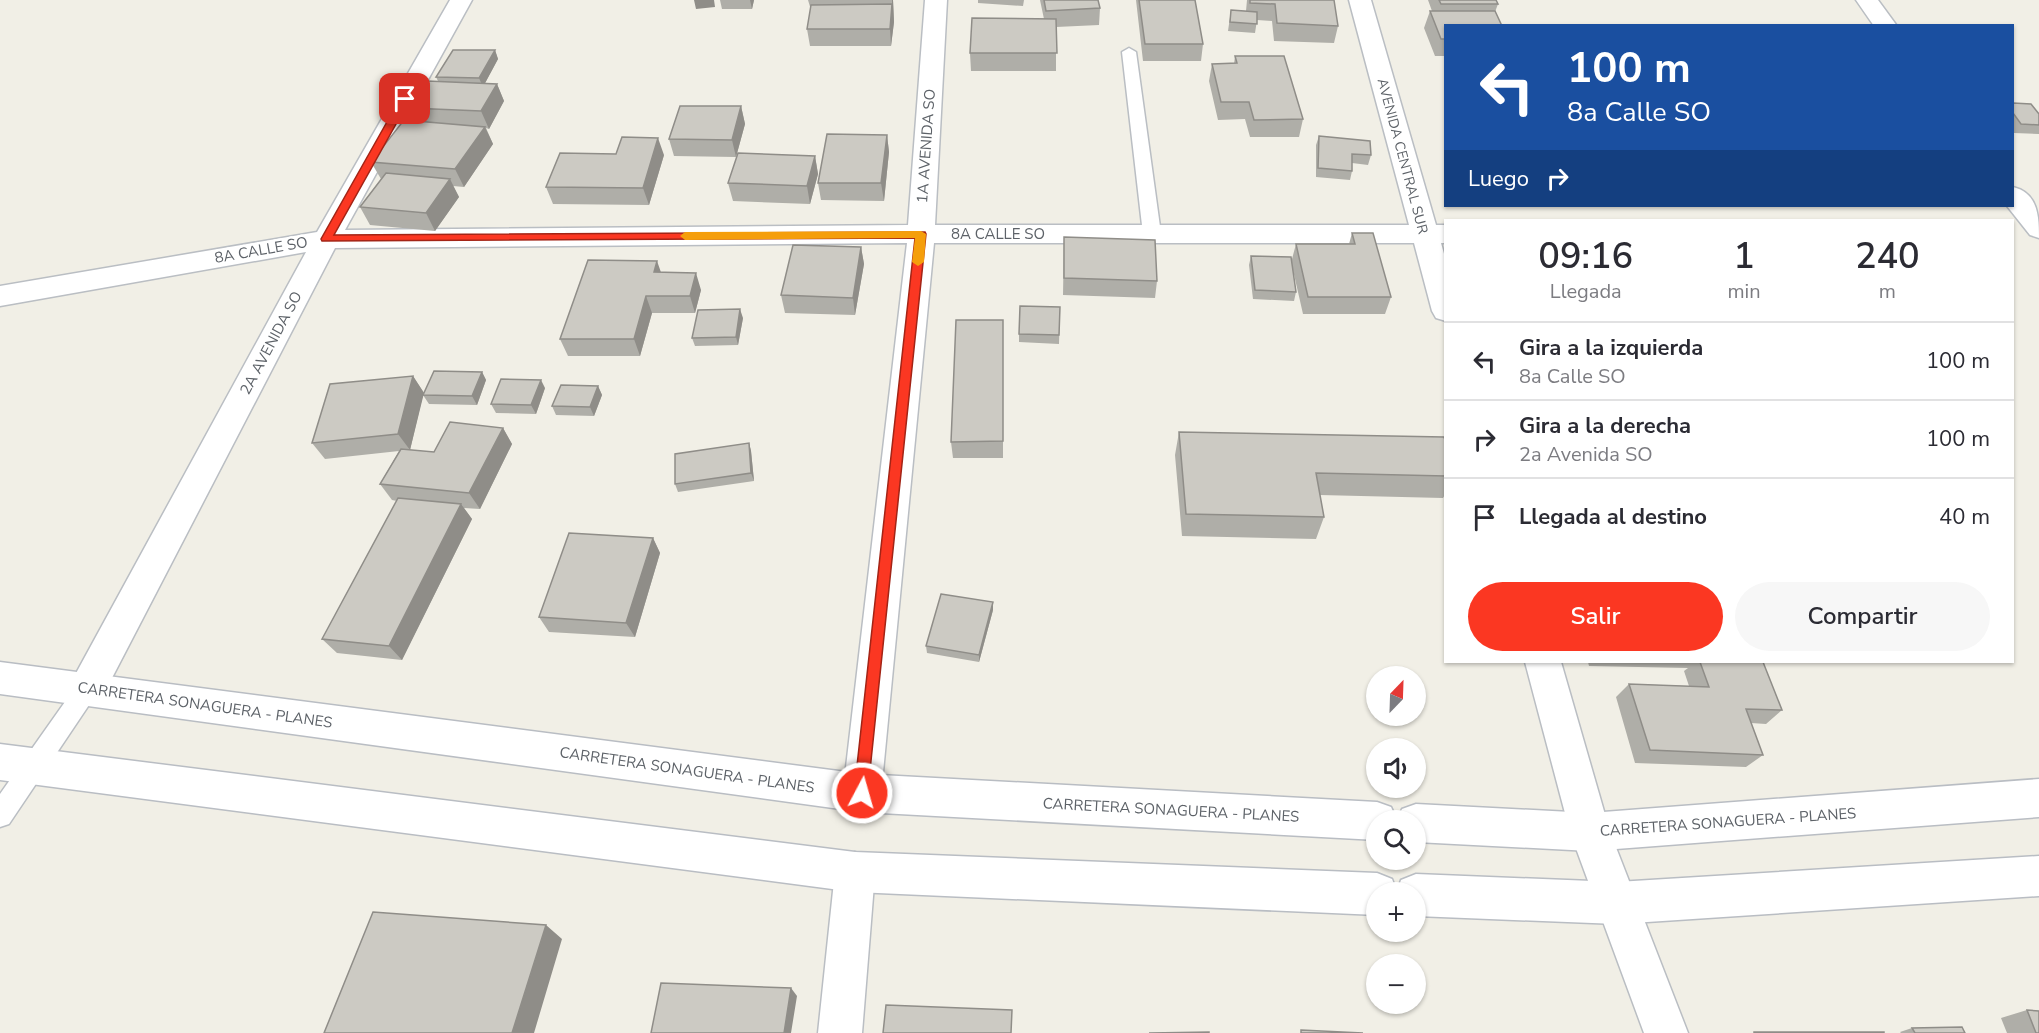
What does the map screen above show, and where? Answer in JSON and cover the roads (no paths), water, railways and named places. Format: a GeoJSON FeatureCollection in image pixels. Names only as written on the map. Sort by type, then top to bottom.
{"type":"FeatureCollection","features":[{"type":"Feature","properties":{"kind":"street","name":"2A AVENIDA SO"},"geometry":{"type":"LineString","coordinates":[[87,689],[326,239],[461,0]]}},
{"type":"Feature","properties":{"kind":"street","name":"1A AVENIDA SO"},"geometry":{"type":"LineString","coordinates":[[862,793],[921,234],[936,0]]}},
{"type":"Feature","properties":{"kind":"street","name":"AVENIDA CENTRAL SUR"},"geometry":{"type":"LineString","coordinates":[[1360,0],[1435,234],[1444,297]]}},
{"type":"Feature","properties":{"kind":"street"},"geometry":{"type":"LineString","coordinates":[[1867,0],[1885,24]]}},
{"type":"Feature","properties":{"kind":"street"},"geometry":{"type":"LineString","coordinates":[[2014,196],[2039,229]]}},
{"type":"Feature","properties":{"kind":"street","name":"8A CALLE SO"},"geometry":{"type":"LineString","coordinates":[[0,296],[326,239],[921,234],[1435,234]]}},
{"type":"Feature","properties":{"kind":"street"},"geometry":{"type":"LineString","coordinates":[[2014,239],[2039,239]]}},
{"type":"Feature","properties":{"kind":"street"},"geometry":{"type":"LineString","coordinates":[[1543,663],[1590,832],[1666,1033]]}},
{"type":"Feature","properties":{"kind":"street","name":"CARRETERA SONAGUERA - PLANES"},"geometry":{"type":"LineString","coordinates":[[0,678],[862,793],[1366,820]]}},
{"type":"Feature","properties":{"kind":"street"},"geometry":{"type":"LineString","coordinates":[[17,764],[855,872],[1366,894]]}},
{"type":"Feature","properties":{"kind":"street","name":"CARRETERA SONAGUERA - PLANES"},"geometry":{"type":"LineString","coordinates":[[1426,824],[1590,832],[2039,798]]}},
{"type":"Feature","properties":{"kind":"street"},"geometry":{"type":"LineString","coordinates":[[840,1033],[855,872]]}},
{"type":"Feature","properties":{"kind":"street"},"geometry":{"type":"LineString","coordinates":[[1426,895],[1617,903],[2039,876]]}},
{"type":"Feature","properties":{"kind":"lane"},"geometry":{"type":"LineString","coordinates":[[1129,52],[1152,234]]}},
{"type":"Feature","properties":{"kind":"lane"},"geometry":{"type":"LineString","coordinates":[[0,815],[17,764],[87,689]]}}]}
